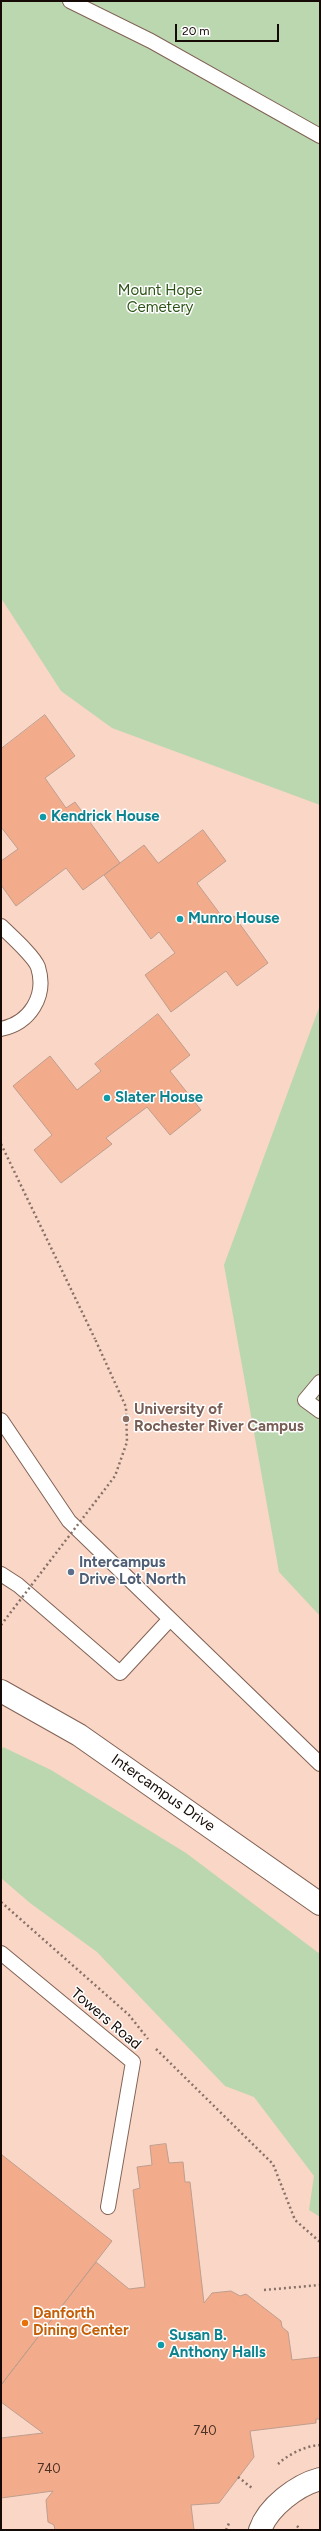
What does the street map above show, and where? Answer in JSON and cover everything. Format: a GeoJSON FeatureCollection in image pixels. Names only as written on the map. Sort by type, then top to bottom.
{"type":"FeatureCollection","features":[{"type":"Feature","properties":{"kind":"street","name":"Intercampus Drive"},"geometry":{"type":"LineString","coordinates":[[1,1691],[80,1735],[320,1904]]}},
{"type":"Feature","properties":{"kind":"street"},"geometry":{"type":"LineString","coordinates":[[260,2530],[283,2499],[312,2481],[320,2479]]}},
{"type":"Feature","properties":{"kind":"lane"},"geometry":{"type":"LineString","coordinates":[[70,1],[151,42],[320,136]]}},
{"type":"Feature","properties":{"kind":"lane"},"geometry":{"type":"LineString","coordinates":[[1,926],[38,966],[40,991],[32,1011],[14,1026],[1,1029]]}},
{"type":"Feature","properties":{"kind":"lane"},"geometry":{"type":"LineString","coordinates":[[320,1382],[305,1400],[320,1411]]}},
{"type":"Feature","properties":{"kind":"lane"},"geometry":{"type":"LineString","coordinates":[[1,1420],[69,1521],[320,1764]]}},
{"type":"Feature","properties":{"kind":"lane"},"geometry":{"type":"LineString","coordinates":[[1,1574],[18,1585],[120,1673],[170,1618]]}},
{"type":"Feature","properties":{"kind":"lane","name":"Towers Road"},"geometry":{"type":"LineString","coordinates":[[1,1953],[133,2062],[108,2207]]}},
{"type":"Feature","properties":{"kind":"path"},"geometry":{"type":"LineString","coordinates":[[1,1144],[126,1406],[127,1442],[115,1476],[1,1625]]}},
{"type":"Feature","properties":{"kind":"path"},"geometry":{"type":"LineString","coordinates":[[1,1902],[129,2015],[162,2057],[273,2164],[295,2220],[320,2242]]}},
{"type":"Feature","properties":{"kind":"path"},"geometry":{"type":"LineString","coordinates":[[264,2290],[320,2285]]}},
{"type":"Feature","properties":{"kind":"path"},"geometry":{"type":"LineString","coordinates":[[238,2477],[252,2488]]}},
{"type":"Feature","properties":{"kind":"green space","name":"Mount Hope Cemetery"},"geometry":{"type":"Polygon","coordinates":[[[1,1],[320,1],[320,805],[112,728],[61,691],[1,598],[1,1]]]}},
{"type":"Feature","properties":{"kind":"green space"},"geometry":{"type":"Polygon","coordinates":[[[320,1005],[320,1616],[279,1572],[224,1265],[320,1005]]]}},
{"type":"Feature","properties":{"kind":"green space"},"geometry":{"type":"Polygon","coordinates":[[[3,1747],[51,1770],[186,1853],[320,1954],[320,2217],[309,2210],[314,2176],[254,2097],[225,2086],[97,1952],[30,1903],[1,1878],[1,1751],[3,1747]]]}},
{"type":"Feature","properties":{"kind":"building","name":"Kendrick House"},"geometry":{"type":"Polygon","coordinates":[[[45,715],[75,756],[45,778],[66,808],[75,802],[120,863],[83,890],[66,868],[16,906],[1,885],[1,861],[18,849],[1,827],[1,749],[45,715]]]}},
{"type":"Feature","properties":{"kind":"building","name":"Munro House"},"geometry":{"type":"Polygon","coordinates":[[[203,830],[226,861],[197,883],[226,922],[234,916],[268,963],[237,986],[226,971],[171,1012],[145,975],[175,953],[159,932],[151,939],[104,875],[144,845],[158,863],[203,830]]]}},
{"type":"Feature","properties":{"kind":"building","name":"Slater House"},"geometry":{"type":"Polygon","coordinates":[[[158,1014],[190,1055],[170,1071],[201,1110],[170,1135],[147,1107],[106,1138],[112,1144],[61,1183],[34,1150],[52,1135],[13,1086],[50,1056],[77,1090],[101,1071],[95,1064],[158,1014]]]}},
{"type":"Feature","properties":{"kind":"building","name":"Susan B. Anthony Halls"},"geometry":{"type":"Polygon","coordinates":[[[166,2144],[169,2163],[183,2162],[185,2182],[190,2182],[204,2303],[212,2293],[231,2291],[240,2296],[246,2294],[281,2321],[282,2327],[288,2332],[292,2360],[320,2357],[320,2419],[316,2419],[316,2423],[250,2431],[254,2457],[219,2503],[191,2505],[194,2530],[55,2530],[54,2525],[48,2522],[46,2500],[53,2491],[1,2498],[1,2438],[43,2433],[1,2402],[1,2385],[96,2262],[129,2289],[145,2287],[133,2190],[140,2188],[137,2167],[152,2165],[150,2146],[166,2144]]]}},
{"type":"Feature","properties":{"kind":"building","name":"Danforth Dining Center"},"geometry":{"type":"Polygon","coordinates":[[[2,2155],[112,2241],[1,2385],[1,2156],[2,2155]]]}},
{"type":"Feature","properties":{"kind":"place","name":"Kendrick House"},"geometry":{"type":"Point","coordinates":[43,817]}},
{"type":"Feature","properties":{"kind":"place","name":"Munro House"},"geometry":{"type":"Point","coordinates":[180,919]}},
{"type":"Feature","properties":{"kind":"place","name":"Slater House"},"geometry":{"type":"Point","coordinates":[107,1098]}},
{"type":"Feature","properties":{"kind":"place","name":"University of Rochester River Campus"},"geometry":{"type":"Point","coordinates":[126,1419]}},
{"type":"Feature","properties":{"kind":"place","name":"Intercampus Drive Lot North"},"geometry":{"type":"Point","coordinates":[71,1572]}},
{"type":"Feature","properties":{"kind":"place","name":"Danforth Dining Center"},"geometry":{"type":"Point","coordinates":[25,2323]}},
{"type":"Feature","properties":{"kind":"place","name":"Susan B. Anthony Halls"},"geometry":{"type":"Point","coordinates":[161,2345]}}]}
